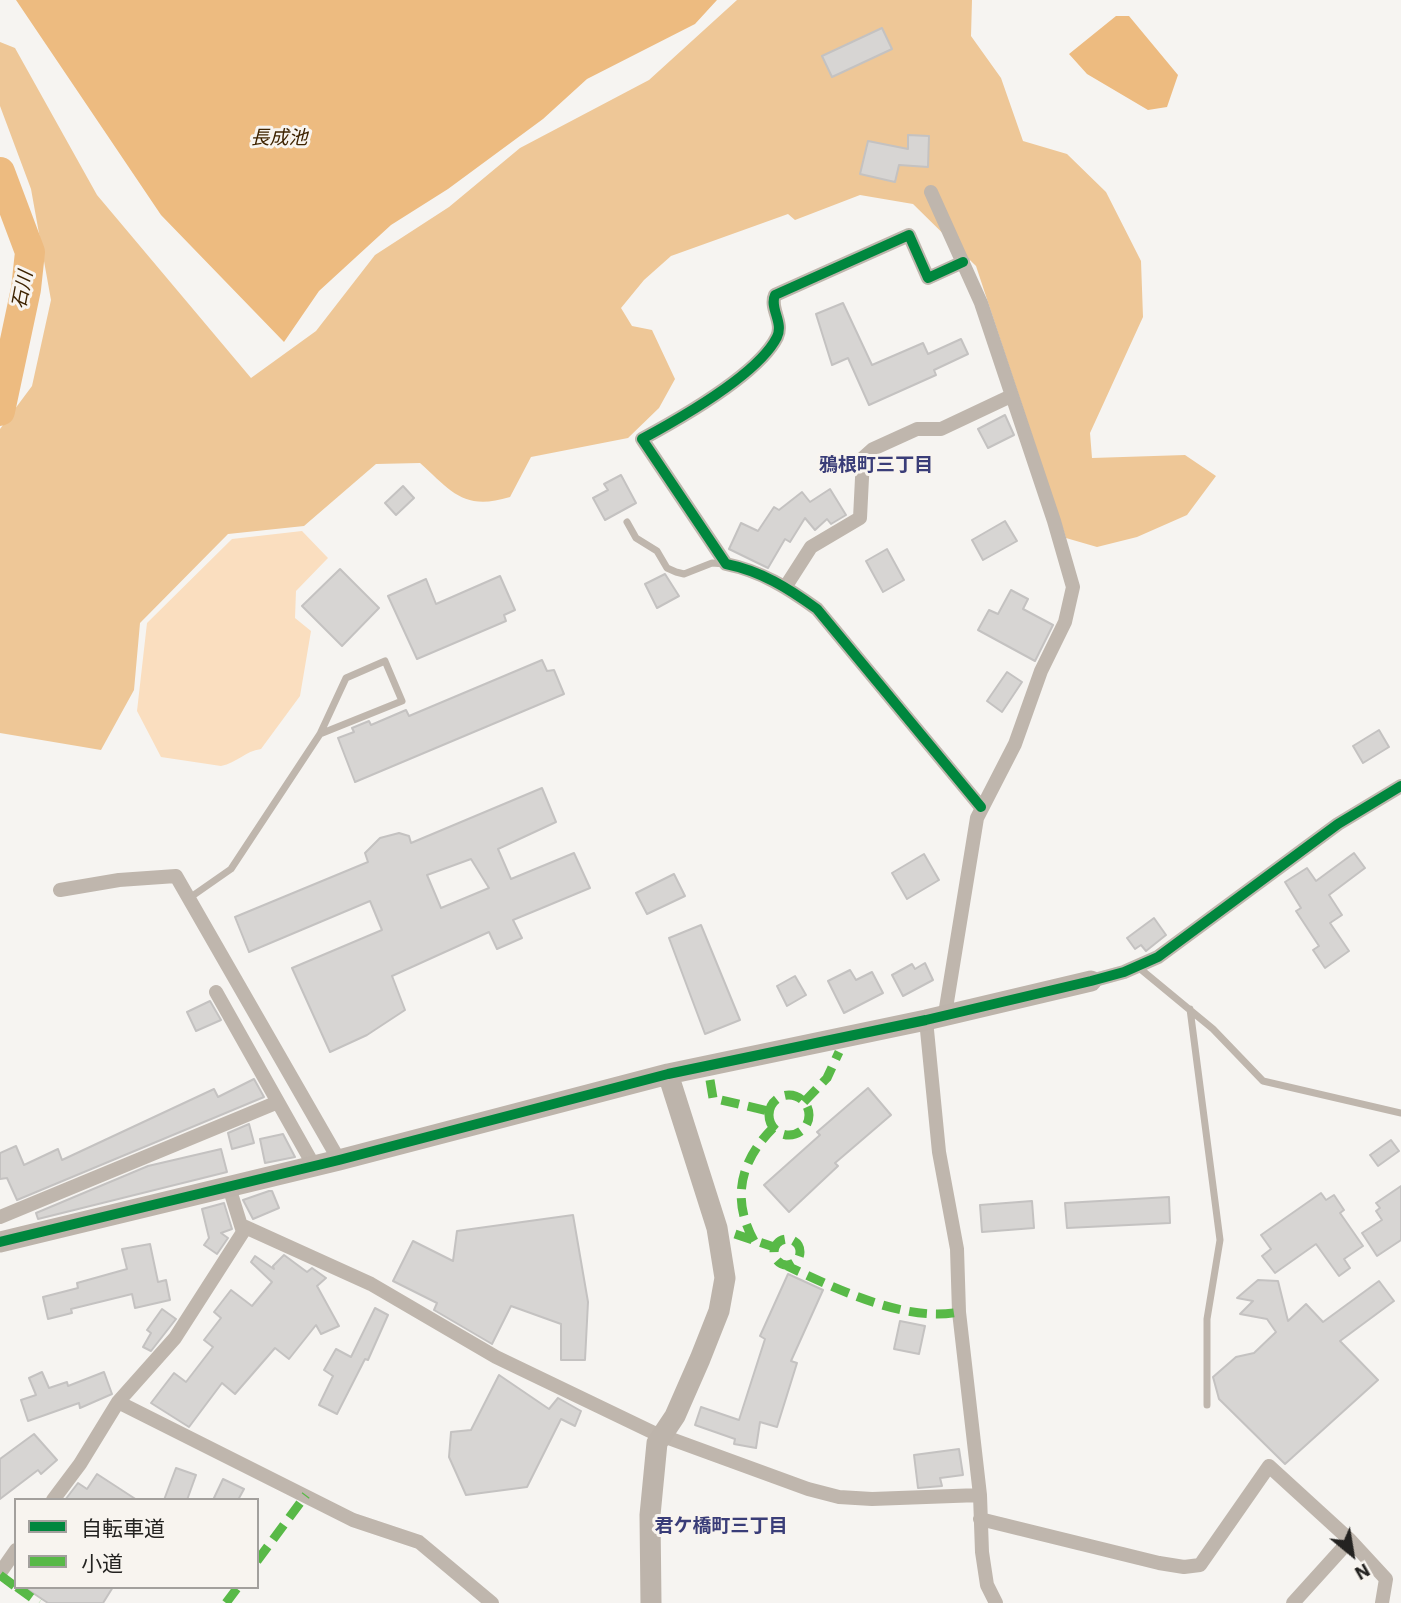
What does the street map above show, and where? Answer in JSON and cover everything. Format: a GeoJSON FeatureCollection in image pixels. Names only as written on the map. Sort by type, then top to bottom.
{"type":"FeatureCollection","features":[{"type":"Feature","properties":{"kind":"street"},"geometry":{"type":"LineString","coordinates":[[931,192],[981,303],[1055,521],[1073,587],[1065,622],[1041,671],[1015,744],[981,807],[954,945],[936,1017],[939,1153],[957,1250],[965,1377],[980,1495],[987,1585],[996,1603]]}},
{"type":"Feature","properties":{"kind":"street"},"geometry":{"type":"LineString","coordinates":[[963,262],[928,278],[909,235],[775,295],[773,300],[780,327],[776,338],[768,347],[711,398],[642,439],[726,564],[745,568],[786,586],[817,609],[981,807]]}},
{"type":"Feature","properties":{"kind":"street"},"geometry":{"type":"LineString","coordinates":[[786,586],[811,547],[860,518],[863,458],[873,449],[917,429],[941,429],[1011,396]]}},
{"type":"Feature","properties":{"kind":"street"},"geometry":{"type":"LineString","coordinates":[[0,1242],[339,1160],[668,1074],[936,1017],[1091,981],[1138,967],[1158,957],[1338,824],[1401,786]]}},
{"type":"Feature","properties":{"kind":"street"},"geometry":{"type":"LineString","coordinates":[[60,890],[119,880],[176,876],[339,1160]]}},
{"type":"Feature","properties":{"kind":"street"},"geometry":{"type":"LineString","coordinates":[[216,992],[314,1166]]}},
{"type":"Feature","properties":{"kind":"street"},"geometry":{"type":"LineString","coordinates":[[651,1603],[650,1515],[657,1443],[700,1359],[719,1311],[725,1278],[717,1228],[668,1074]]}},
{"type":"Feature","properties":{"kind":"street"},"geometry":{"type":"LineString","coordinates":[[0,1217],[278,1102]]}},
{"type":"Feature","properties":{"kind":"street"},"geometry":{"type":"LineString","coordinates":[[54,1498],[80,1464],[98,1430],[118,1402],[175,1338],[243,1232],[229,1187]]}},
{"type":"Feature","properties":{"kind":"street"},"geometry":{"type":"LineString","coordinates":[[243,1226],[371,1284],[403,1306],[515,1367],[662,1435],[808,1489],[839,1497],[980,1495]]}},
{"type":"Feature","properties":{"kind":"street"},"geometry":{"type":"LineString","coordinates":[[118,1402],[353,1520],[419,1542],[492,1603]]}},
{"type":"Feature","properties":{"kind":"street"},"geometry":{"type":"LineString","coordinates":[[981,1519],[1158,1563],[1184,1567],[1200,1565],[1269,1466],[1350,1540],[1385,1579],[1382,1603]]}},
{"type":"Feature","properties":{"kind":"street"},"geometry":{"type":"LineString","coordinates":[[1293,1603],[1350,1540]]}},
{"type":"Feature","properties":{"kind":"street"},"geometry":{"type":"LineString","coordinates":[[0,1573],[14,1553]]}},
{"type":"Feature","properties":{"kind":"lane"},"geometry":{"type":"LineString","coordinates":[[627,522],[636,538],[657,551],[667,568],[676,572],[684,574],[712,563],[726,564]]}},
{"type":"Feature","properties":{"kind":"lane"},"geometry":{"type":"LineString","coordinates":[[188,900],[230,869],[320,734],[346,678],[385,661],[402,701],[320,734]]}},
{"type":"Feature","properties":{"kind":"lane"},"geometry":{"type":"LineString","coordinates":[[1138,967],[1190,1009],[1263,1081],[1401,1113]]}},
{"type":"Feature","properties":{"kind":"lane"},"geometry":{"type":"LineString","coordinates":[[1190,1009],[1220,1240],[1207,1319],[1207,1405]]}},
{"type":"Feature","properties":{"kind":"shaded area"},"geometry":{"type":"Polygon","coordinates":[[[737,0],[972,0],[971,36],[1001,78],[1023,141],[1067,154],[1106,192],[1141,261],[1143,317],[1090,433],[1092,458],[1185,455],[1216,476],[1187,515],[1137,537],[1097,547],[1066,538],[976,266],[913,204],[860,195],[795,220],[788,214],[671,256],[644,280],[621,308],[632,326],[652,330],[675,379],[659,408],[628,438],[531,457],[510,497],[494,501],[481,502],[460,496],[420,463],[376,464],[304,526],[228,534],[140,623],[134,690],[101,750],[0,733],[0,429],[32,386],[51,300],[31,189],[0,106],[0,42],[15,48],[97,195],[251,378],[316,331],[375,255],[449,207],[520,148],[649,80],[737,0]]]}},
{"type":"Feature","properties":{"kind":"shaded area"},"geometry":{"type":"Polygon","coordinates":[[[302,531],[328,558],[296,591],[295,618],[311,631],[300,696],[261,749],[232,762],[221,766],[161,757],[137,711],[147,623],[232,539],[302,531]]]}},
{"type":"Feature","properties":{"kind":"water","name":"長成池"},"geometry":{"type":"Polygon","coordinates":[[[16,0],[717,0],[695,24],[587,79],[543,119],[448,189],[391,225],[319,291],[284,342],[161,215],[16,0]]]}},
{"type":"Feature","properties":{"kind":"water"},"geometry":{"type":"Polygon","coordinates":[[[1116,16],[1129,16],[1178,75],[1167,107],[1148,110],[1087,74],[1069,54],[1116,16]]]}},
{"type":"Feature","properties":{"kind":"building"},"geometry":{"type":"Polygon","coordinates":[[[882,28],[892,49],[832,77],[822,56],[882,28]]]}},
{"type":"Feature","properties":{"kind":"building"},"geometry":{"type":"Polygon","coordinates":[[[908,135],[929,136],[928,167],[899,165],[895,182],[860,174],[868,141],[908,149],[908,135]]]}},
{"type":"Feature","properties":{"kind":"building"},"geometry":{"type":"Polygon","coordinates":[[[843,303],[872,365],[923,343],[928,354],[961,339],[968,354],[934,370],[936,375],[869,405],[848,358],[832,365],[816,314],[843,303]]]}},
{"type":"Feature","properties":{"kind":"building"},"geometry":{"type":"Polygon","coordinates":[[[1005,415],[1014,435],[988,448],[978,429],[1005,415]]]}},
{"type":"Feature","properties":{"kind":"building"},"geometry":{"type":"Polygon","coordinates":[[[621,475],[636,503],[605,520],[593,498],[608,490],[604,484],[621,475]]]}},
{"type":"Feature","properties":{"kind":"building"},"geometry":{"type":"Polygon","coordinates":[[[403,486],[414,498],[396,515],[385,503],[403,486]]]}},
{"type":"Feature","properties":{"kind":"building"},"geometry":{"type":"Polygon","coordinates":[[[830,489],[846,515],[831,524],[827,519],[815,530],[805,518],[790,542],[785,539],[768,568],[729,549],[741,523],[758,531],[774,507],[779,510],[802,492],[810,502],[830,489]]]}},
{"type":"Feature","properties":{"kind":"building"},"geometry":{"type":"Polygon","coordinates":[[[1005,521],[1017,541],[983,560],[972,540],[1005,521]]]}},
{"type":"Feature","properties":{"kind":"building"},"geometry":{"type":"Polygon","coordinates":[[[887,549],[904,580],[883,592],[866,561],[887,549]]]}},
{"type":"Feature","properties":{"kind":"building"},"geometry":{"type":"Polygon","coordinates":[[[340,569],[379,608],[342,646],[302,606],[340,569]]]}},
{"type":"Feature","properties":{"kind":"building"},"geometry":{"type":"Polygon","coordinates":[[[665,574],[679,596],[657,608],[645,584],[665,574]]]}},
{"type":"Feature","properties":{"kind":"building"},"geometry":{"type":"Polygon","coordinates":[[[500,576],[515,610],[504,615],[506,621],[417,659],[388,596],[426,579],[436,604],[500,576]]]}},
{"type":"Feature","properties":{"kind":"building"},"geometry":{"type":"Polygon","coordinates":[[[1011,590],[1028,599],[1023,609],[1053,625],[1035,661],[978,630],[989,610],[998,614],[1011,590]]]}},
{"type":"Feature","properties":{"kind":"building"},"geometry":{"type":"Polygon","coordinates":[[[542,660],[547,671],[554,670],[564,694],[355,782],[338,738],[354,732],[352,728],[369,721],[371,725],[406,710],[409,716],[542,660]]]}},
{"type":"Feature","properties":{"kind":"building"},"geometry":{"type":"Polygon","coordinates":[[[1007,672],[1022,682],[1002,712],[987,701],[1007,672]]]}},
{"type":"Feature","properties":{"kind":"building"},"geometry":{"type":"Polygon","coordinates":[[[1379,730],[1389,747],[1363,763],[1353,746],[1379,730]]]}},
{"type":"Feature","properties":{"kind":"building"},"geometry":{"type":"Polygon","coordinates":[[[542,788],[556,822],[498,849],[511,879],[574,853],[590,888],[513,920],[522,938],[497,949],[489,932],[392,976],[405,1010],[367,1035],[330,1052],[292,968],[382,930],[370,901],[249,952],[235,917],[368,862],[365,853],[380,838],[399,833],[409,836],[411,843],[542,788]],[[471,859],[427,875],[441,908],[489,888],[471,859]]]}},
{"type":"Feature","properties":{"kind":"building"},"geometry":{"type":"Polygon","coordinates":[[[1354,853],[1365,868],[1329,895],[1342,915],[1330,923],[1349,951],[1325,968],[1313,950],[1319,946],[1296,911],[1301,908],[1285,882],[1307,868],[1316,881],[1354,853]]]}},
{"type":"Feature","properties":{"kind":"building"},"geometry":{"type":"Polygon","coordinates":[[[924,854],[939,880],[907,899],[892,873],[924,854]]]}},
{"type":"Feature","properties":{"kind":"building"},"geometry":{"type":"Polygon","coordinates":[[[674,874],[685,896],[647,914],[636,893],[674,874]]]}},
{"type":"Feature","properties":{"kind":"building"},"geometry":{"type":"Polygon","coordinates":[[[1154,918],[1166,935],[1146,951],[1141,945],[1135,949],[1127,938],[1154,918]]]}},
{"type":"Feature","properties":{"kind":"building"},"geometry":{"type":"Polygon","coordinates":[[[701,925],[740,1020],[705,1034],[669,938],[701,925]]]}},
{"type":"Feature","properties":{"kind":"building"},"geometry":{"type":"Polygon","coordinates":[[[925,963],[933,980],[903,996],[892,975],[912,964],[915,969],[925,963]]]}},
{"type":"Feature","properties":{"kind":"building"},"geometry":{"type":"Polygon","coordinates":[[[850,970],[856,980],[872,972],[883,993],[844,1013],[828,981],[850,970]]]}},
{"type":"Feature","properties":{"kind":"building"},"geometry":{"type":"Polygon","coordinates":[[[795,976],[806,995],[787,1006],[777,986],[795,976]]]}},
{"type":"Feature","properties":{"kind":"building"},"geometry":{"type":"Polygon","coordinates":[[[210,1001],[221,1020],[196,1031],[187,1012],[210,1001]]]}},
{"type":"Feature","properties":{"kind":"building"},"geometry":{"type":"Polygon","coordinates":[[[254,1079],[264,1097],[17,1200],[7,1178],[0,1179],[0,1153],[16,1146],[24,1165],[58,1149],[62,1160],[214,1089],[218,1097],[254,1079]]]}},
{"type":"Feature","properties":{"kind":"building"},"geometry":{"type":"Polygon","coordinates":[[[868,1088],[891,1115],[835,1163],[838,1166],[789,1212],[764,1185],[820,1135],[817,1132],[868,1088]]]}},
{"type":"Feature","properties":{"kind":"building"},"geometry":{"type":"Polygon","coordinates":[[[249,1124],[254,1143],[232,1149],[228,1133],[249,1124]]]}},
{"type":"Feature","properties":{"kind":"building"},"geometry":{"type":"Polygon","coordinates":[[[283,1134],[295,1157],[265,1163],[260,1139],[283,1134]]]}},
{"type":"Feature","properties":{"kind":"building"},"geometry":{"type":"Polygon","coordinates":[[[1391,1140],[1399,1151],[1378,1166],[1370,1155],[1391,1140]]]}},
{"type":"Feature","properties":{"kind":"building"},"geometry":{"type":"Polygon","coordinates":[[[221,1149],[227,1172],[38,1219],[36,1213],[148,1166],[221,1149]]]}},
{"type":"Feature","properties":{"kind":"building"},"geometry":{"type":"Polygon","coordinates":[[[1401,1186],[1401,1240],[1377,1256],[1362,1233],[1382,1220],[1376,1211],[1380,1208],[1376,1203],[1401,1186]]]}},
{"type":"Feature","properties":{"kind":"building"},"geometry":{"type":"Polygon","coordinates":[[[272,1191],[279,1208],[253,1219],[243,1200],[272,1191]]]}},
{"type":"Feature","properties":{"kind":"building"},"geometry":{"type":"Polygon","coordinates":[[[1321,1193],[1326,1200],[1334,1195],[1344,1210],[1340,1213],[1363,1246],[1344,1259],[1350,1268],[1339,1276],[1316,1244],[1275,1273],[1262,1256],[1271,1249],[1261,1235],[1321,1193]]]}},
{"type":"Feature","properties":{"kind":"building"},"geometry":{"type":"Polygon","coordinates":[[[1169,1197],[1170,1223],[1067,1228],[1065,1203],[1169,1197]]]}},
{"type":"Feature","properties":{"kind":"building"},"geometry":{"type":"Polygon","coordinates":[[[1032,1201],[1034,1228],[982,1232],[980,1205],[1032,1201]]]}},
{"type":"Feature","properties":{"kind":"building"},"geometry":{"type":"Polygon","coordinates":[[[224,1203],[232,1229],[221,1233],[228,1238],[217,1254],[204,1245],[209,1238],[202,1209],[224,1203]]]}},
{"type":"Feature","properties":{"kind":"building"},"geometry":{"type":"Polygon","coordinates":[[[573,1215],[588,1302],[585,1360],[561,1360],[561,1324],[511,1306],[492,1344],[434,1310],[437,1303],[393,1281],[413,1241],[453,1261],[457,1231],[573,1215]]]}},
{"type":"Feature","properties":{"kind":"building"},"geometry":{"type":"Polygon","coordinates":[[[150,1244],[158,1282],[166,1280],[170,1300],[135,1308],[132,1294],[71,1309],[72,1313],[48,1319],[43,1297],[78,1288],[77,1283],[127,1269],[122,1249],[150,1244]]]}},
{"type":"Feature","properties":{"kind":"building"},"geometry":{"type":"Polygon","coordinates":[[[284,1255],[307,1272],[312,1268],[326,1278],[317,1286],[339,1326],[321,1334],[316,1325],[289,1359],[275,1348],[235,1394],[222,1383],[189,1427],[151,1403],[174,1373],[186,1382],[213,1347],[204,1340],[221,1318],[214,1312],[231,1290],[252,1306],[272,1282],[251,1262],[255,1256],[274,1269],[273,1266],[284,1255]]]}},
{"type":"Feature","properties":{"kind":"building"},"geometry":{"type":"Polygon","coordinates":[[[788,1274],[823,1290],[791,1361],[797,1363],[777,1427],[760,1422],[756,1448],[734,1444],[735,1439],[695,1425],[701,1407],[739,1420],[765,1339],[760,1336],[788,1274]]]}},
{"type":"Feature","properties":{"kind":"building"},"geometry":{"type":"Polygon","coordinates":[[[1258,1280],[1278,1281],[1288,1321],[1306,1304],[1323,1322],[1379,1281],[1394,1301],[1340,1341],[1378,1380],[1285,1464],[1219,1399],[1213,1377],[1236,1357],[1254,1353],[1276,1332],[1267,1319],[1240,1314],[1253,1301],[1237,1298],[1258,1280]]]}},
{"type":"Feature","properties":{"kind":"building"},"geometry":{"type":"Polygon","coordinates":[[[375,1308],[388,1315],[368,1360],[365,1359],[337,1414],[319,1405],[333,1376],[324,1370],[336,1349],[351,1357],[375,1308]]]}},
{"type":"Feature","properties":{"kind":"building"},"geometry":{"type":"Polygon","coordinates":[[[162,1309],[176,1319],[151,1351],[143,1347],[151,1333],[147,1330],[162,1309]]]}},
{"type":"Feature","properties":{"kind":"building"},"geometry":{"type":"Polygon","coordinates":[[[900,1321],[925,1326],[919,1354],[894,1349],[900,1321]]]}},
{"type":"Feature","properties":{"kind":"building"},"geometry":{"type":"Polygon","coordinates":[[[42,1372],[49,1388],[67,1382],[68,1386],[104,1372],[112,1394],[80,1408],[79,1403],[28,1421],[21,1400],[36,1395],[29,1378],[42,1372]]]}},
{"type":"Feature","properties":{"kind":"building"},"geometry":{"type":"Polygon","coordinates":[[[499,1375],[549,1409],[558,1398],[581,1411],[575,1426],[561,1419],[527,1487],[466,1495],[449,1457],[451,1432],[471,1430],[499,1375]]]}},
{"type":"Feature","properties":{"kind":"building"},"geometry":{"type":"Polygon","coordinates":[[[34,1434],[57,1460],[41,1474],[38,1470],[0,1499],[0,1459],[34,1434]]]}},
{"type":"Feature","properties":{"kind":"building"},"geometry":{"type":"Polygon","coordinates":[[[959,1449],[963,1475],[940,1478],[942,1486],[918,1488],[914,1455],[959,1449]]]}},
{"type":"Feature","properties":{"kind":"building"},"geometry":{"type":"Polygon","coordinates":[[[176,1468],[196,1475],[188,1498],[165,1498],[176,1468]]]}},
{"type":"Feature","properties":{"kind":"building"},"geometry":{"type":"Polygon","coordinates":[[[97,1474],[134,1498],[67,1498],[78,1483],[87,1489],[97,1474]]]}},
{"type":"Feature","properties":{"kind":"building"},"geometry":{"type":"Polygon","coordinates":[[[223,1479],[244,1489],[239,1498],[214,1498],[223,1479]]]}},
{"type":"Feature","properties":{"kind":"building"},"geometry":{"type":"Polygon","coordinates":[[[27,1589],[112,1589],[103,1603],[48,1603],[27,1589]]]}},
{"type":"Feature","properties":{"kind":"waterway","name":"石川"},"geometry":{"type":"LineString","coordinates":[[0,172],[30,252],[26,289],[0,411]]}},
{"type":"Feature","properties":{"kind":"marked path"},"geometry":{"type":"LineString","coordinates":[[804,1102],[827,1078],[839,1052]]}},
{"type":"Feature","properties":{"kind":"marked path"},"geometry":{"type":"LineString","coordinates":[[710,1080],[713,1098],[768,1111]]}},
{"type":"Feature","properties":{"kind":"marked path"},"geometry":{"type":"LineString","coordinates":[[789,1095],[797,1096],[803,1101],[808,1107],[809,1115],[808,1123],[803,1129],[797,1134],[789,1135],[781,1134],[775,1129],[770,1123],[769,1115],[770,1107],[775,1101],[781,1096],[789,1095]]}},
{"type":"Feature","properties":{"kind":"marked path"},"geometry":{"type":"LineString","coordinates":[[754,1241],[743,1210],[742,1181],[753,1154],[773,1128]]}},
{"type":"Feature","properties":{"kind":"marked path"},"geometry":{"type":"LineString","coordinates":[[735,1234],[774,1247]]}},
{"type":"Feature","properties":{"kind":"marked path"},"geometry":{"type":"LineString","coordinates":[[787,1239],[796,1243],[800,1252],[796,1261],[787,1265],[778,1261],[774,1252],[778,1243],[787,1239]]}},
{"type":"Feature","properties":{"kind":"marked path"},"geometry":{"type":"LineString","coordinates":[[783,1264],[846,1292],[893,1308],[938,1314],[959,1312]]}},
{"type":"Feature","properties":{"kind":"marked path"},"geometry":{"type":"LineString","coordinates":[[259,1558],[306,1495]]}},
{"type":"Feature","properties":{"kind":"marked path"},"geometry":{"type":"LineString","coordinates":[[0,1575],[14,1586]]}},
{"type":"Feature","properties":{"kind":"marked path"},"geometry":{"type":"LineString","coordinates":[[20,1589],[39,1603]]}},
{"type":"Feature","properties":{"kind":"marked path"},"geometry":{"type":"LineString","coordinates":[[226,1603],[236,1589]]}},
{"type":"Feature","properties":{"kind":"cycle path"},"geometry":{"type":"LineString","coordinates":[[963,262],[928,278],[909,235],[775,295],[779,331],[767,351],[736,381],[642,439],[726,564],[774,581],[817,609],[981,807]]}},
{"type":"Feature","properties":{"kind":"cycle path"},"geometry":{"type":"LineString","coordinates":[[0,1242],[339,1160],[668,1074],[926,1020],[1124,972],[1158,957],[1338,824],[1401,786]]}},
{"type":"Feature","properties":{"kind":"district","name":"鴉根町三丁目"},"geometry":{"type":"Point","coordinates":[876,466]}},
{"type":"Feature","properties":{"kind":"district","name":"君ケ橋町三丁目"},"geometry":{"type":"Point","coordinates":[721,1527]}}]}
